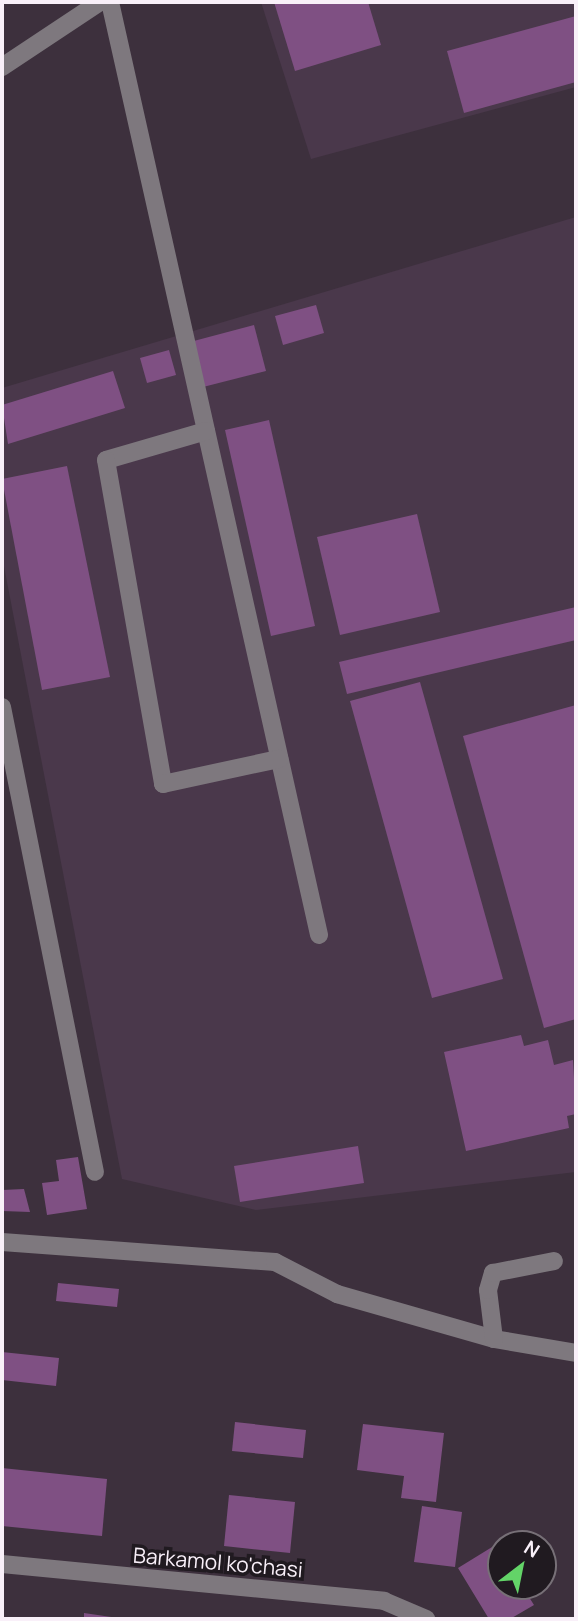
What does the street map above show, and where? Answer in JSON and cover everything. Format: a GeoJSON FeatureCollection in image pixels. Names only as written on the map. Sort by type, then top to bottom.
{"type":"FeatureCollection","features":[{"type":"Feature","properties":{"kind":"street"},"geometry":{"type":"LineString","coordinates":[[2,67],[100,2]]}},
{"type":"Feature","properties":{"kind":"street"},"geometry":{"type":"LineString","coordinates":[[110,2],[319,935]]}},
{"type":"Feature","properties":{"kind":"street"},"geometry":{"type":"LineString","coordinates":[[206,431],[106,460],[163,784],[279,759]]}},
{"type":"Feature","properties":{"kind":"street"},"geometry":{"type":"LineString","coordinates":[[2,707],[95,1172]]}},
{"type":"Feature","properties":{"kind":"street"},"geometry":{"type":"LineString","coordinates":[[2,1242],[275,1262],[337,1294],[494,1339],[576,1353]]}},
{"type":"Feature","properties":{"kind":"street"},"geometry":{"type":"LineString","coordinates":[[494,1339],[488,1290],[494,1273],[554,1261]]}},
{"type":"Feature","properties":{"kind":"street","name":"Barkamol ko'chasi"},"geometry":{"type":"LineString","coordinates":[[2,1564],[384,1601],[426,1619]]}},
{"type":"Feature","properties":{"kind":"shaded area"},"geometry":{"type":"Polygon","coordinates":[[[261,2],[576,2],[576,87],[311,159],[261,2]]]}},
{"type":"Feature","properties":{"kind":"shaded area"},"geometry":{"type":"Polygon","coordinates":[[[576,217],[576,1172],[256,1210],[122,1179],[2,556],[2,388],[576,217]]]}},
{"type":"Feature","properties":{"kind":"building"},"geometry":{"type":"Polygon","coordinates":[[[274,2],[368,2],[381,45],[295,71],[274,2]]]}},
{"type":"Feature","properties":{"kind":"building"},"geometry":{"type":"Polygon","coordinates":[[[576,16],[576,82],[464,113],[447,51],[576,16]]]}},
{"type":"Feature","properties":{"kind":"building"},"geometry":{"type":"Polygon","coordinates":[[[316,305],[324,333],[283,345],[275,316],[316,305]]]}},
{"type":"Feature","properties":{"kind":"building"},"geometry":{"type":"Polygon","coordinates":[[[254,325],[266,371],[203,387],[190,342],[254,325]]]}},
{"type":"Feature","properties":{"kind":"building"},"geometry":{"type":"Polygon","coordinates":[[[169,350],[176,375],[147,383],[140,358],[169,350]]]}},
{"type":"Feature","properties":{"kind":"building"},"geometry":{"type":"Polygon","coordinates":[[[113,371],[125,408],[8,444],[2,405],[113,371]]]}},
{"type":"Feature","properties":{"kind":"building"},"geometry":{"type":"Polygon","coordinates":[[[269,420],[315,626],[271,636],[225,430],[269,420]]]}},
{"type":"Feature","properties":{"kind":"building"},"geometry":{"type":"Polygon","coordinates":[[[67,466],[110,677],[42,690],[2,479],[67,466]]]}},
{"type":"Feature","properties":{"kind":"building"},"geometry":{"type":"Polygon","coordinates":[[[417,514],[440,612],[340,635],[317,537],[417,514]]]}},
{"type":"Feature","properties":{"kind":"building"},"geometry":{"type":"Polygon","coordinates":[[[576,607],[576,640],[347,694],[339,662],[576,607]]]}},
{"type":"Feature","properties":{"kind":"building"},"geometry":{"type":"Polygon","coordinates":[[[420,682],[503,979],[432,998],[350,701],[420,682]]]}},
{"type":"Feature","properties":{"kind":"building"},"geometry":{"type":"Polygon","coordinates":[[[576,705],[576,1019],[544,1028],[463,736],[576,705]]]}},
{"type":"Feature","properties":{"kind":"building"},"geometry":{"type":"Polygon","coordinates":[[[521,1035],[524,1046],[548,1040],[554,1065],[573,1060],[576,1114],[567,1116],[569,1128],[466,1151],[444,1052],[521,1035]]]}},
{"type":"Feature","properties":{"kind":"building"},"geometry":{"type":"Polygon","coordinates":[[[358,1146],[364,1183],[240,1202],[234,1166],[358,1146]]]}},
{"type":"Feature","properties":{"kind":"building"},"geometry":{"type":"Polygon","coordinates":[[[78,1157],[87,1209],[47,1215],[42,1183],[59,1181],[56,1160],[78,1157]]]}},
{"type":"Feature","properties":{"kind":"building"},"geometry":{"type":"Polygon","coordinates":[[[24,1189],[30,1212],[2,1211],[2,1190],[24,1189]]]}},
{"type":"Feature","properties":{"kind":"building"},"geometry":{"type":"Polygon","coordinates":[[[58,1283],[119,1289],[117,1307],[56,1301],[58,1283]]]}},
{"type":"Feature","properties":{"kind":"building"},"geometry":{"type":"Polygon","coordinates":[[[2,1352],[59,1358],[56,1386],[2,1380],[2,1352]]]}},
{"type":"Feature","properties":{"kind":"building"},"geometry":{"type":"Polygon","coordinates":[[[235,1422],[306,1430],[303,1458],[232,1451],[235,1422]]]}},
{"type":"Feature","properties":{"kind":"building"},"geometry":{"type":"Polygon","coordinates":[[[363,1424],[444,1433],[436,1502],[401,1498],[404,1476],[357,1470],[363,1424]]]}},
{"type":"Feature","properties":{"kind":"building"},"geometry":{"type":"Polygon","coordinates":[[[2,1468],[107,1479],[102,1536],[2,1526],[2,1468]]]}},
{"type":"Feature","properties":{"kind":"building"},"geometry":{"type":"Polygon","coordinates":[[[229,1495],[295,1502],[290,1553],[224,1546],[229,1495]]]}},
{"type":"Feature","properties":{"kind":"building"},"geometry":{"type":"Polygon","coordinates":[[[422,1506],[462,1512],[455,1567],[414,1562],[422,1506]]]}},
{"type":"Feature","properties":{"kind":"building"},"geometry":{"type":"Polygon","coordinates":[[[487,1550],[487,1600],[531,1600],[534,1605],[510,1619],[489,1619],[458,1568],[487,1550]]]}},
{"type":"Feature","properties":{"kind":"building"},"geometry":{"type":"Polygon","coordinates":[[[84,1613],[118,1618],[118,1619],[84,1619],[84,1613]]]}}]}
